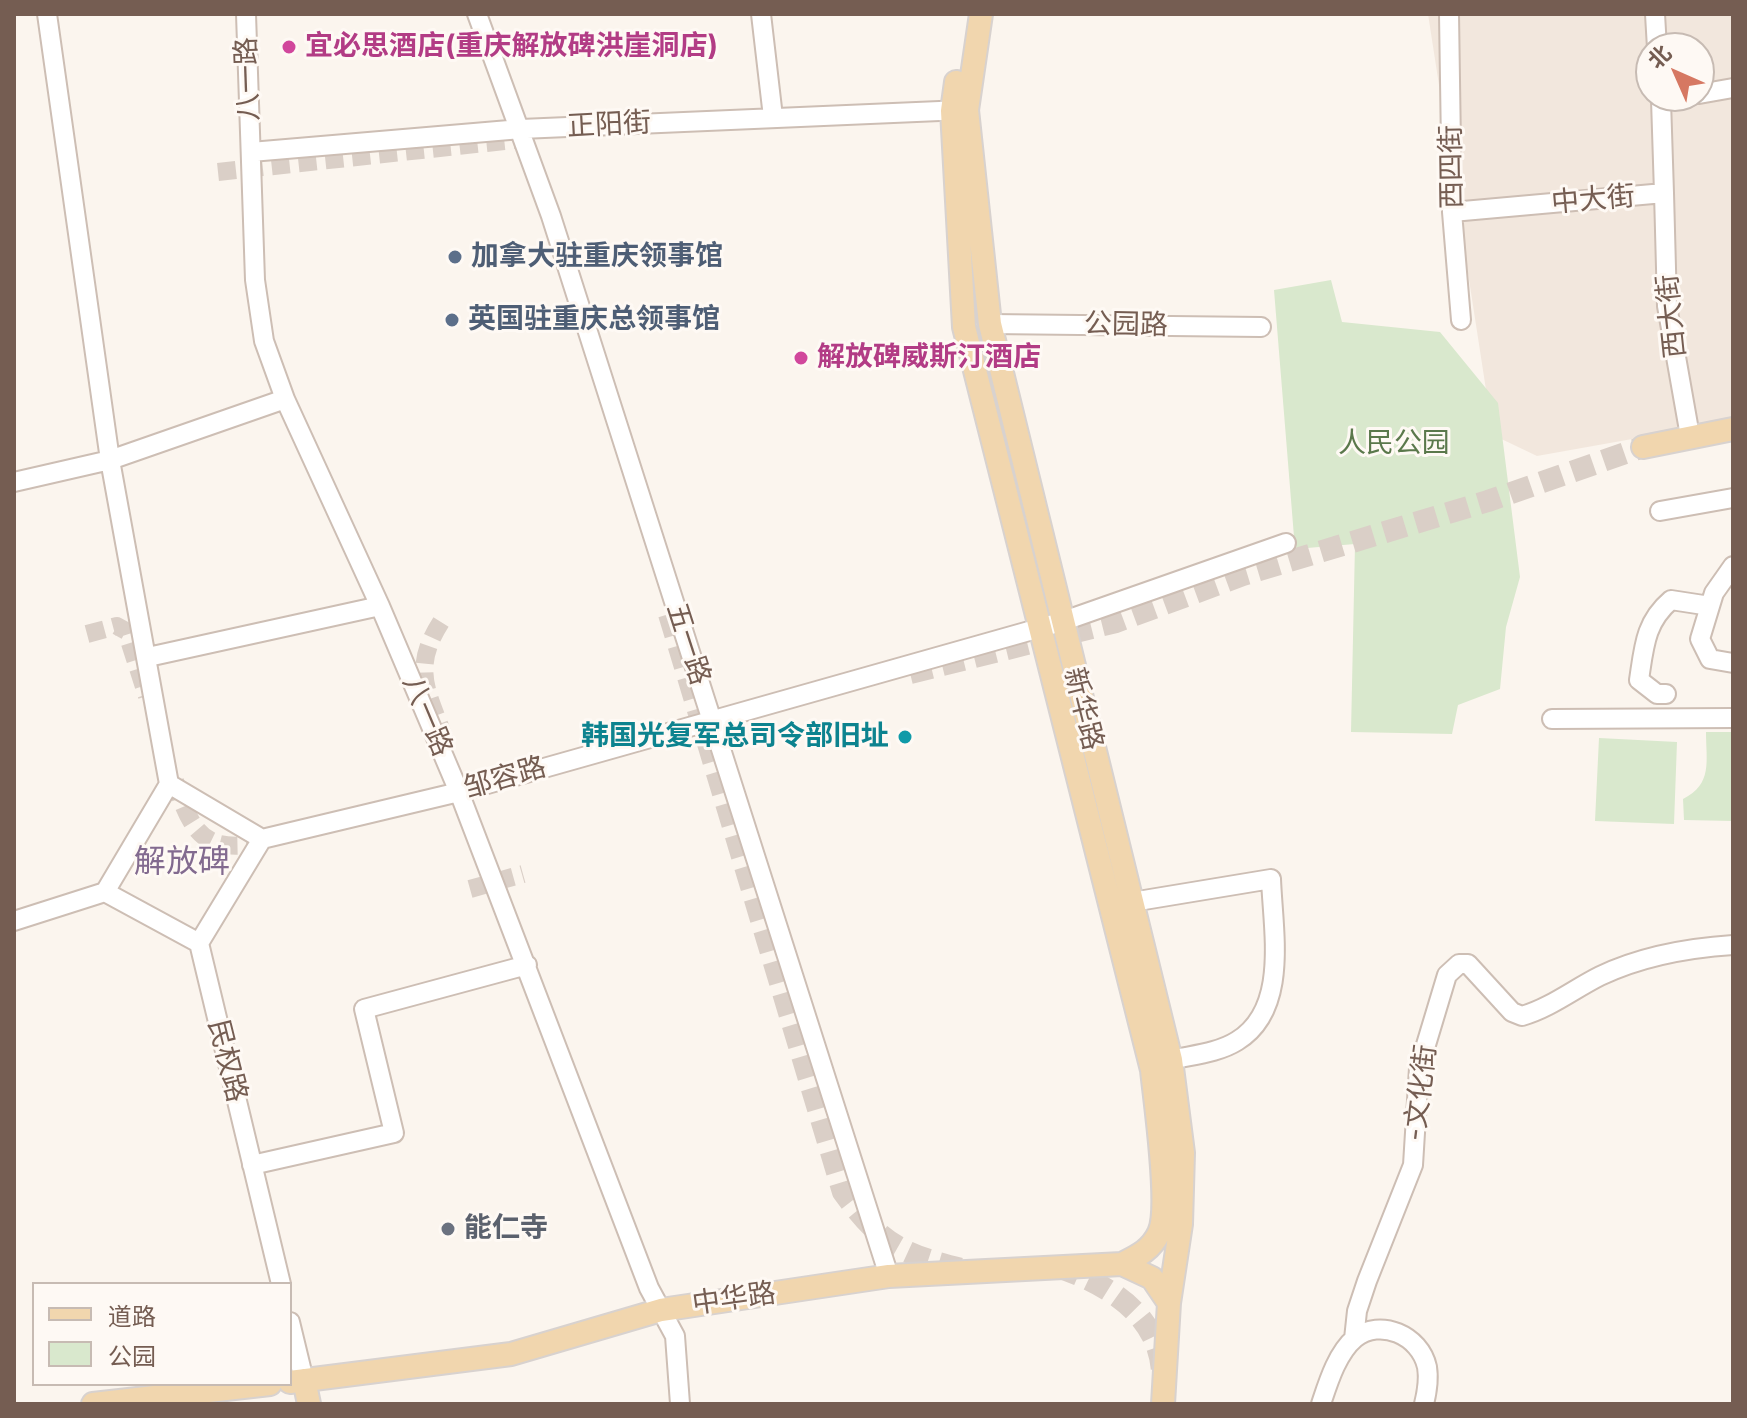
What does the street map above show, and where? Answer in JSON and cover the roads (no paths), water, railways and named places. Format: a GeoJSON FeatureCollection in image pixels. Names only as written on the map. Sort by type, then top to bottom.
{"type":"FeatureCollection","features":[{"type":"Feature","properties":{"kind":"main road","name":"新华路"},"geometry":{"type":"LineString","coordinates":[[966,14],[959,110],[964,327],[1152,1070],[1162,1161],[1161,1230],[1146,1252],[1122,1264]]}},
{"type":"Feature","properties":{"kind":"main road","name":"新华路"},"geometry":{"type":"LineString","coordinates":[[981,14],[959,110],[990,324],[1171,1060],[1183,1153],[1181,1224],[1169,1303],[1163,1404]]}},
{"type":"Feature","properties":{"kind":"main road"},"geometry":{"type":"LineString","coordinates":[[1643,447],[1733,429]]}},
{"type":"Feature","properties":{"kind":"main road"},"geometry":{"type":"LineString","coordinates":[[1122,1264],[1152,1278],[1169,1303]]}},
{"type":"Feature","properties":{"kind":"main road","name":"中华路"},"geometry":{"type":"LineString","coordinates":[[297,1381],[511,1354],[661,1310],[889,1276],[1122,1264]]}},
{"type":"Feature","properties":{"kind":"main road"},"geometry":{"type":"LineString","coordinates":[[297,1381],[309,1404]]}},
{"type":"Feature","properties":{"kind":"main road"},"geometry":{"type":"LineString","coordinates":[[93,1404],[252,1386]]}},
{"type":"Feature","properties":{"kind":"street"},"geometry":{"type":"LineString","coordinates":[[14,921],[105,892],[169,784],[110,460],[47,14]]}},
{"type":"Feature","properties":{"kind":"street","name":"八一路"},"geometry":{"type":"LineString","coordinates":[[246,14],[255,280],[264,341],[285,399],[380,606],[459,792],[649,1288],[675,1336],[680,1404]]}},
{"type":"Feature","properties":{"kind":"street","name":"五一路"},"geometry":{"type":"LineString","coordinates":[[477,14],[521,129],[889,1276]]}},
{"type":"Feature","properties":{"kind":"street"},"geometry":{"type":"LineString","coordinates":[[761,14],[773,117]]}},
{"type":"Feature","properties":{"kind":"street","name":"西四街"},"geometry":{"type":"LineString","coordinates":[[1449,14],[1452,212],[1461,320]]}},
{"type":"Feature","properties":{"kind":"street","name":"正阳街"},"geometry":{"type":"LineString","coordinates":[[251,152],[521,129],[959,110]]}},
{"type":"Feature","properties":{"kind":"street","name":"中大街"},"geometry":{"type":"LineString","coordinates":[[1452,212],[1664,193],[1661,112]]}},
{"type":"Feature","properties":{"kind":"street","name":"西大街"},"geometry":{"type":"LineString","coordinates":[[1664,193],[1667,306],[1690,436]]}},
{"type":"Feature","properties":{"kind":"street","name":"公园路"},"geometry":{"type":"LineString","coordinates":[[990,324],[1261,327]]}},
{"type":"Feature","properties":{"kind":"street"},"geometry":{"type":"LineString","coordinates":[[14,482],[110,460],[285,399]]}},
{"type":"Feature","properties":{"kind":"street"},"geometry":{"type":"LineString","coordinates":[[1660,511],[1733,498]]}},
{"type":"Feature","properties":{"kind":"street"},"geometry":{"type":"LineString","coordinates":[[1061,622],[1286,543]]}},
{"type":"Feature","properties":{"kind":"street"},"geometry":{"type":"LineString","coordinates":[[1733,566],[1714,593],[1700,639],[1703,651],[1721,663],[1733,663]]}},
{"type":"Feature","properties":{"kind":"street"},"geometry":{"type":"LineString","coordinates":[[1666,694],[1657,694],[1639,680],[1646,634],[1655,613],[1671,600],[1710,606]]}},
{"type":"Feature","properties":{"kind":"street"},"geometry":{"type":"LineString","coordinates":[[148,657],[380,606]]}},
{"type":"Feature","properties":{"kind":"street","name":"邹容路"},"geometry":{"type":"LineString","coordinates":[[262,839],[459,792],[1038,626],[1061,622]]}},
{"type":"Feature","properties":{"kind":"street"},"geometry":{"type":"LineString","coordinates":[[1552,719],[1733,718]]}},
{"type":"Feature","properties":{"kind":"street"},"geometry":{"type":"LineString","coordinates":[[105,892],[199,943],[262,839],[169,784]]}},
{"type":"Feature","properties":{"kind":"street"},"geometry":{"type":"LineString","coordinates":[[1132,902],[1271,879],[1273,968],[1266,1011],[1255,1028],[1235,1042],[1171,1060]]}},
{"type":"Feature","properties":{"kind":"street","name":"民权路"},"geometry":{"type":"LineString","coordinates":[[199,943],[281,1282]]}},
{"type":"Feature","properties":{"kind":"street","name":"-文化街"},"geometry":{"type":"LineString","coordinates":[[1354,1339],[1357,1311],[1367,1281],[1413,1165],[1419,1068],[1447,975],[1459,964],[1468,964],[1512,1012],[1522,1016],[1538,1011],[1603,975],[1637,962],[1684,949],[1733,945]]}},
{"type":"Feature","properties":{"kind":"street"},"geometry":{"type":"LineString","coordinates":[[252,1165],[394,1133],[364,1009],[527,965]]}},
{"type":"Feature","properties":{"kind":"street"},"geometry":{"type":"LineString","coordinates":[[1321,1404],[1341,1354],[1354,1339],[1372,1328],[1392,1330],[1412,1341],[1427,1365],[1424,1404]]}},
{"type":"Feature","properties":{"kind":"street"},"geometry":{"type":"LineString","coordinates":[[292,1339],[297,1381]]}},
{"type":"Feature","properties":{"kind":"tunnel"},"geometry":{"type":"LineString","coordinates":[[218,172],[523,139]]}},
{"type":"Feature","properties":{"kind":"tunnel"},"geometry":{"type":"LineString","coordinates":[[910,673],[1116,622],[1243,575],[1488,501],[1643,447]]}},
{"type":"Feature","properties":{"kind":"tunnel"},"geometry":{"type":"LineString","coordinates":[[669,614],[843,1192],[870,1224],[895,1245],[924,1259],[965,1270]]}},
{"type":"Feature","properties":{"kind":"tunnel"},"geometry":{"type":"LineString","coordinates":[[441,622],[431,640],[424,669],[429,697],[447,746]]}},
{"type":"Feature","properties":{"kind":"tunnel"},"geometry":{"type":"LineString","coordinates":[[87,634],[117,626],[126,631],[147,696]]}},
{"type":"Feature","properties":{"kind":"tunnel"},"geometry":{"type":"LineString","coordinates":[[175,781],[189,817],[206,838],[232,846],[271,841]]}},
{"type":"Feature","properties":{"kind":"tunnel"},"geometry":{"type":"LineString","coordinates":[[470,889],[523,874]]}},
{"type":"Feature","properties":{"kind":"tunnel"},"geometry":{"type":"LineString","coordinates":[[1058,1267],[1094,1282],[1127,1304],[1151,1333],[1162,1371]]}},
{"type":"Feature","properties":{"kind":"place","name":"宜必思酒店(重庆解放碑洪崖洞店)"},"geometry":{"type":"Point","coordinates":[289,47]}},
{"type":"Feature","properties":{"kind":"place","name":"加拿大驻重庆领事馆"},"geometry":{"type":"Point","coordinates":[455,257]}},
{"type":"Feature","properties":{"kind":"place","name":"英国驻重庆总领事馆"},"geometry":{"type":"Point","coordinates":[452,320]}},
{"type":"Feature","properties":{"kind":"place","name":"解放碑威斯汀酒店"},"geometry":{"type":"Point","coordinates":[801,358]}},
{"type":"Feature","properties":{"kind":"place","name":"韩国光复军总司令部旧址"},"geometry":{"type":"Point","coordinates":[905,737]}},
{"type":"Feature","properties":{"kind":"place","name":"能仁寺"},"geometry":{"type":"Point","coordinates":[448,1229]}},
{"type":"Feature","properties":{"kind":"district","name":"解放碑"},"geometry":{"type":"Point","coordinates":[182,862]}},
{"type":"Feature","properties":{"kind":"park label","name":"人民公园"},"geometry":{"type":"Point","coordinates":[1394,444]}}]}
